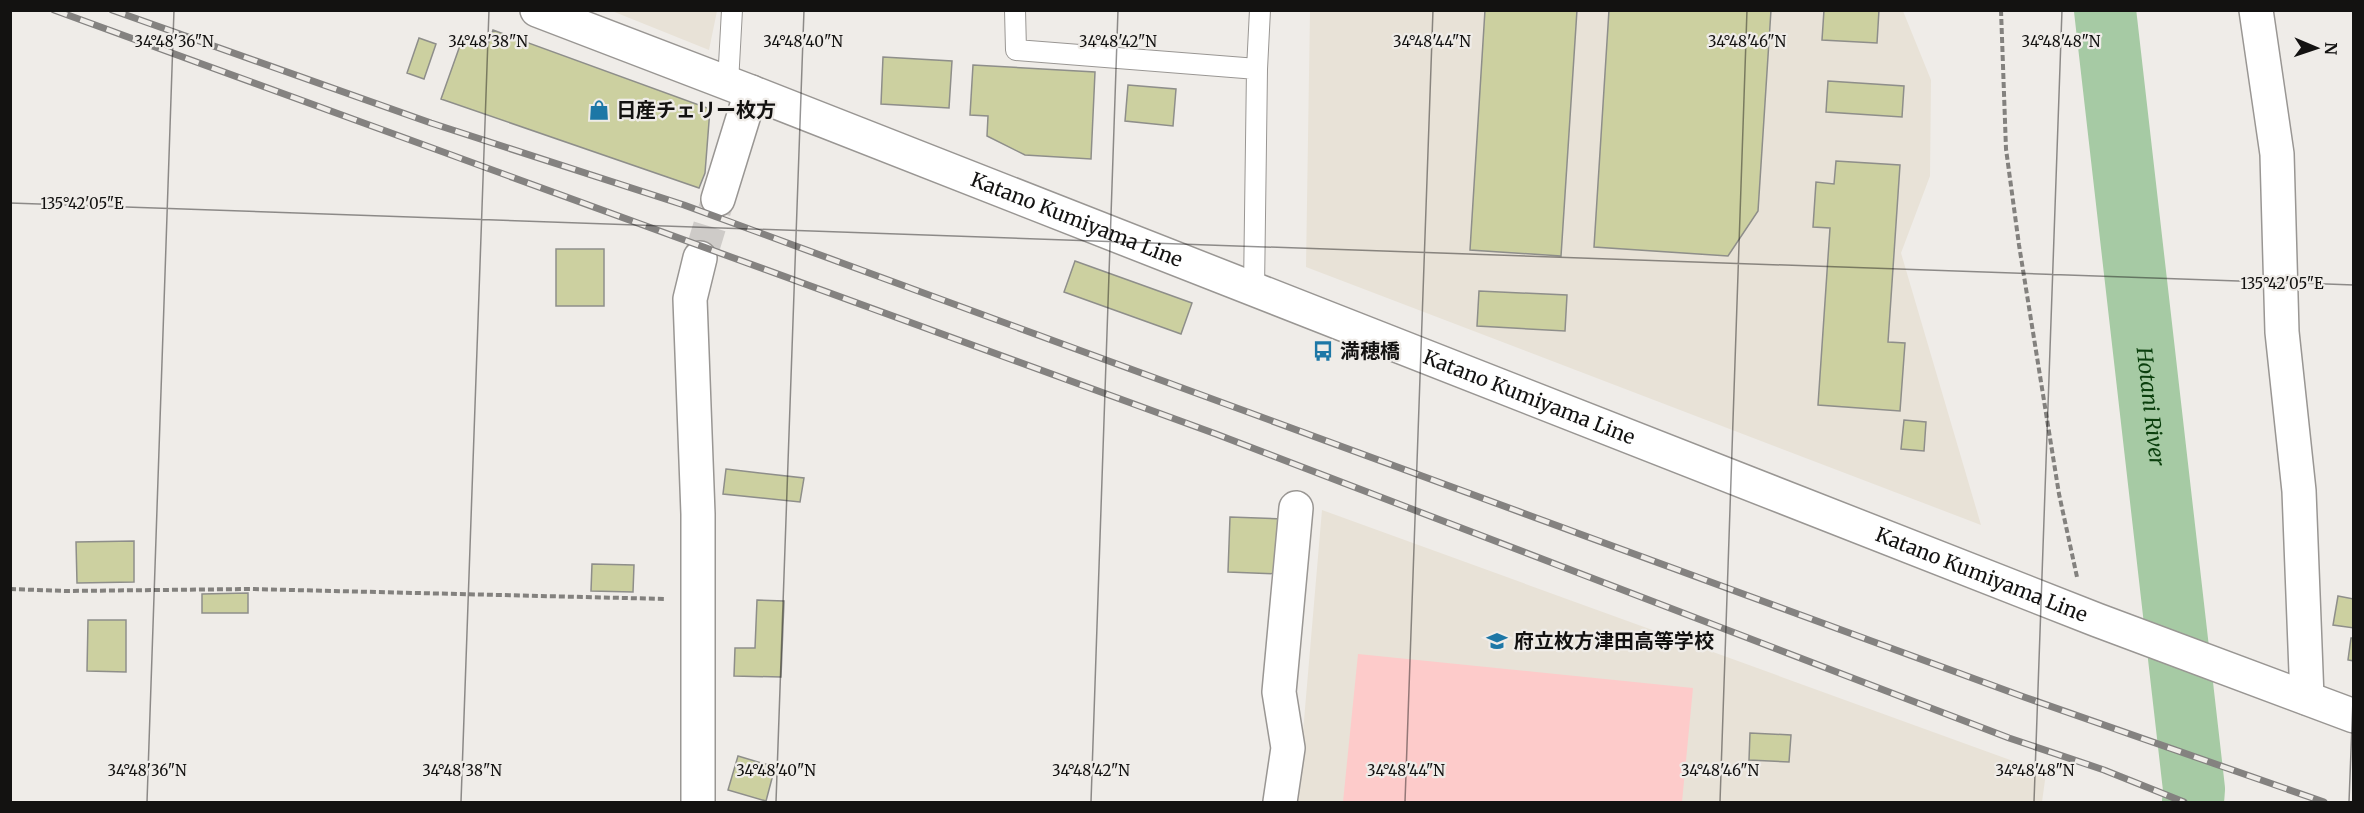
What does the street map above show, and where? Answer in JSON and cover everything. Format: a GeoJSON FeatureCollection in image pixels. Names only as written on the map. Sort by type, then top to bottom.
{"type":"FeatureCollection","features":[{"type":"Feature","properties":{"kind":"main road","name":"Katano Kumiyama Line"},"geometry":{"type":"LineString","coordinates":[[537,10],[739,87],[2097,620],[2354,716]]}},
{"type":"Feature","properties":{"kind":"main road"},"geometry":{"type":"LineString","coordinates":[[2256,10],[2277,154],[2282,332],[2299,491],[2307,698]]}},
{"type":"Feature","properties":{"kind":"main road"},"geometry":{"type":"LineString","coordinates":[[718,199],[739,87]]}},
{"type":"Feature","properties":{"kind":"main road"},"geometry":{"type":"LineString","coordinates":[[698,802],[698,514],[690,299],[700,258]]}},
{"type":"Feature","properties":{"kind":"main road"},"geometry":{"type":"LineString","coordinates":[[1280,802],[1288,748],[1279,692],[1296,508]]}},
{"type":"Feature","properties":{"kind":"lane"},"geometry":{"type":"LineString","coordinates":[[732,10],[739,87]]}},
{"type":"Feature","properties":{"kind":"lane"},"geometry":{"type":"LineString","coordinates":[[1015,10],[1016,50],[1257,69]]}},
{"type":"Feature","properties":{"kind":"lane"},"geometry":{"type":"LineString","coordinates":[[1254,289],[1260,10]]}},
{"type":"Feature","properties":{"kind":"path"},"geometry":{"type":"LineString","coordinates":[[2001,10],[2006,149],[2019,245],[2059,494],[2079,585]]}},
{"type":"Feature","properties":{"kind":"path"},"geometry":{"type":"LineString","coordinates":[[10,589],[77,591],[262,589],[493,594],[584,599],[697,600]]}},
{"type":"Feature","properties":{"kind":"shaded area"},"geometry":{"type":"Polygon","coordinates":[[[612,11],[717,11],[709,50],[612,11]]]}},
{"type":"Feature","properties":{"kind":"shaded area"},"geometry":{"type":"Polygon","coordinates":[[[1310,11],[1903,11],[1931,80],[1930,176],[1901,253],[1981,525],[1306,267],[1310,11]]]}},
{"type":"Feature","properties":{"kind":"shaded area","name":"府立枚方津田高等学校"},"geometry":{"type":"Polygon","coordinates":[[[1322,510],[2046,773],[2042,802],[1297,802],[1322,510]]]}},
{"type":"Feature","properties":{"kind":"shaded area"},"geometry":{"type":"Polygon","coordinates":[[[1358,654],[1693,688],[1682,802],[1343,802],[1358,654]]]}},
{"type":"Feature","properties":{"kind":"building"},"geometry":{"type":"Polygon","coordinates":[[[1485,10],[1577,10],[1561,256],[1470,250],[1485,10]]]}},
{"type":"Feature","properties":{"kind":"building"},"geometry":{"type":"Polygon","coordinates":[[[1609,10],[1771,10],[1758,211],[1728,256],[1594,247],[1609,10]]]}},
{"type":"Feature","properties":{"kind":"building"},"geometry":{"type":"Polygon","coordinates":[[[1824,10],[1879,10],[1877,43],[1822,40],[1824,10]]]}},
{"type":"Feature","properties":{"kind":"building"},"geometry":{"type":"Polygon","coordinates":[[[493,30],[710,109],[705,173],[699,188],[441,99],[463,37],[487,47],[493,30]]]}},
{"type":"Feature","properties":{"kind":"building"},"geometry":{"type":"Polygon","coordinates":[[[419,38],[436,44],[424,79],[407,73],[419,38]]]}},
{"type":"Feature","properties":{"kind":"building"},"geometry":{"type":"Polygon","coordinates":[[[883,57],[952,61],[949,108],[881,104],[883,57]]]}},
{"type":"Feature","properties":{"kind":"building"},"geometry":{"type":"Polygon","coordinates":[[[973,65],[1095,72],[1091,159],[1025,155],[987,136],[988,116],[970,115],[973,65]]]}},
{"type":"Feature","properties":{"kind":"building"},"geometry":{"type":"Polygon","coordinates":[[[1828,81],[1904,86],[1902,117],[1826,112],[1828,81]]]}},
{"type":"Feature","properties":{"kind":"building"},"geometry":{"type":"Polygon","coordinates":[[[1128,85],[1176,89],[1173,126],[1125,121],[1128,85]]]}},
{"type":"Feature","properties":{"kind":"building"},"geometry":{"type":"Polygon","coordinates":[[[1836,161],[1900,165],[1888,342],[1905,343],[1900,411],[1818,405],[1830,228],[1813,227],[1816,182],[1834,184],[1836,161]]]}},
{"type":"Feature","properties":{"kind":"building"},"geometry":{"type":"Polygon","coordinates":[[[556,249],[604,249],[604,306],[556,306],[556,249]]]}},
{"type":"Feature","properties":{"kind":"building"},"geometry":{"type":"Polygon","coordinates":[[[1075,261],[1192,303],[1181,334],[1064,292],[1075,261]]]}},
{"type":"Feature","properties":{"kind":"building"},"geometry":{"type":"Polygon","coordinates":[[[1479,291],[1567,295],[1565,331],[1477,326],[1479,291]]]}},
{"type":"Feature","properties":{"kind":"building"},"geometry":{"type":"Polygon","coordinates":[[[1904,420],[1926,422],[1924,451],[1901,449],[1904,420]]]}},
{"type":"Feature","properties":{"kind":"building"},"geometry":{"type":"Polygon","coordinates":[[[726,469],[804,478],[800,502],[723,494],[726,469]]]}},
{"type":"Feature","properties":{"kind":"building"},"geometry":{"type":"Polygon","coordinates":[[[1230,517],[1283,519],[1281,574],[1228,572],[1230,517]]]}},
{"type":"Feature","properties":{"kind":"building"},"geometry":{"type":"Polygon","coordinates":[[[134,541],[134,582],[77,583],[76,542],[134,541]]]}},
{"type":"Feature","properties":{"kind":"building"},"geometry":{"type":"Polygon","coordinates":[[[592,564],[634,565],[633,592],[591,591],[592,564]]]}},
{"type":"Feature","properties":{"kind":"building"},"geometry":{"type":"Polygon","coordinates":[[[248,593],[248,613],[202,613],[202,594],[248,593]]]}},
{"type":"Feature","properties":{"kind":"building"},"geometry":{"type":"Polygon","coordinates":[[[2338,596],[2354,599],[2354,628],[2333,625],[2338,596]]]}},
{"type":"Feature","properties":{"kind":"building"},"geometry":{"type":"Polygon","coordinates":[[[757,600],[784,601],[781,677],[734,676],[735,648],[755,648],[757,600]]]}},
{"type":"Feature","properties":{"kind":"building"},"geometry":{"type":"Polygon","coordinates":[[[88,620],[126,620],[126,672],[87,671],[88,620]]]}},
{"type":"Feature","properties":{"kind":"building"},"geometry":{"type":"Polygon","coordinates":[[[2351,638],[2354,638],[2354,661],[2348,660],[2351,638]]]}},
{"type":"Feature","properties":{"kind":"building"},"geometry":{"type":"Polygon","coordinates":[[[1750,733],[1791,735],[1789,762],[1749,760],[1750,733]]]}},
{"type":"Feature","properties":{"kind":"building"},"geometry":{"type":"Polygon","coordinates":[[[738,756],[775,767],[766,801],[728,790],[738,756]]]}},
{"type":"Feature","properties":{"kind":"waterway","name":"Hotani River"},"geometry":{"type":"LineString","coordinates":[[2105,10],[2194,789],[2193,802]]}},
{"type":"Feature","properties":{"kind":"tunnel"},"geometry":{"type":"LineString","coordinates":[[700,258],[718,199]]}},
{"type":"Feature","properties":{"kind":"railway"},"geometry":{"type":"LineString","coordinates":[[54,10],[1216,434],[2009,738],[2104,770],[2184,802]]}},
{"type":"Feature","properties":{"kind":"railway"},"geometry":{"type":"LineString","coordinates":[[112,10],[431,123],[684,205],[2024,697],[2324,802]]}},
{"type":"Feature","properties":{"kind":"place","name":"日産チェリー枚方"},"geometry":{"type":"Point","coordinates":[599,110]}},
{"type":"Feature","properties":{"kind":"place","name":"満穂橋"},"geometry":{"type":"Point","coordinates":[1323,351]}},
{"type":"Feature","properties":{"kind":"place","name":"府立枚方津田高等学校"},"geometry":{"type":"Point","coordinates":[1497,641]}}]}
